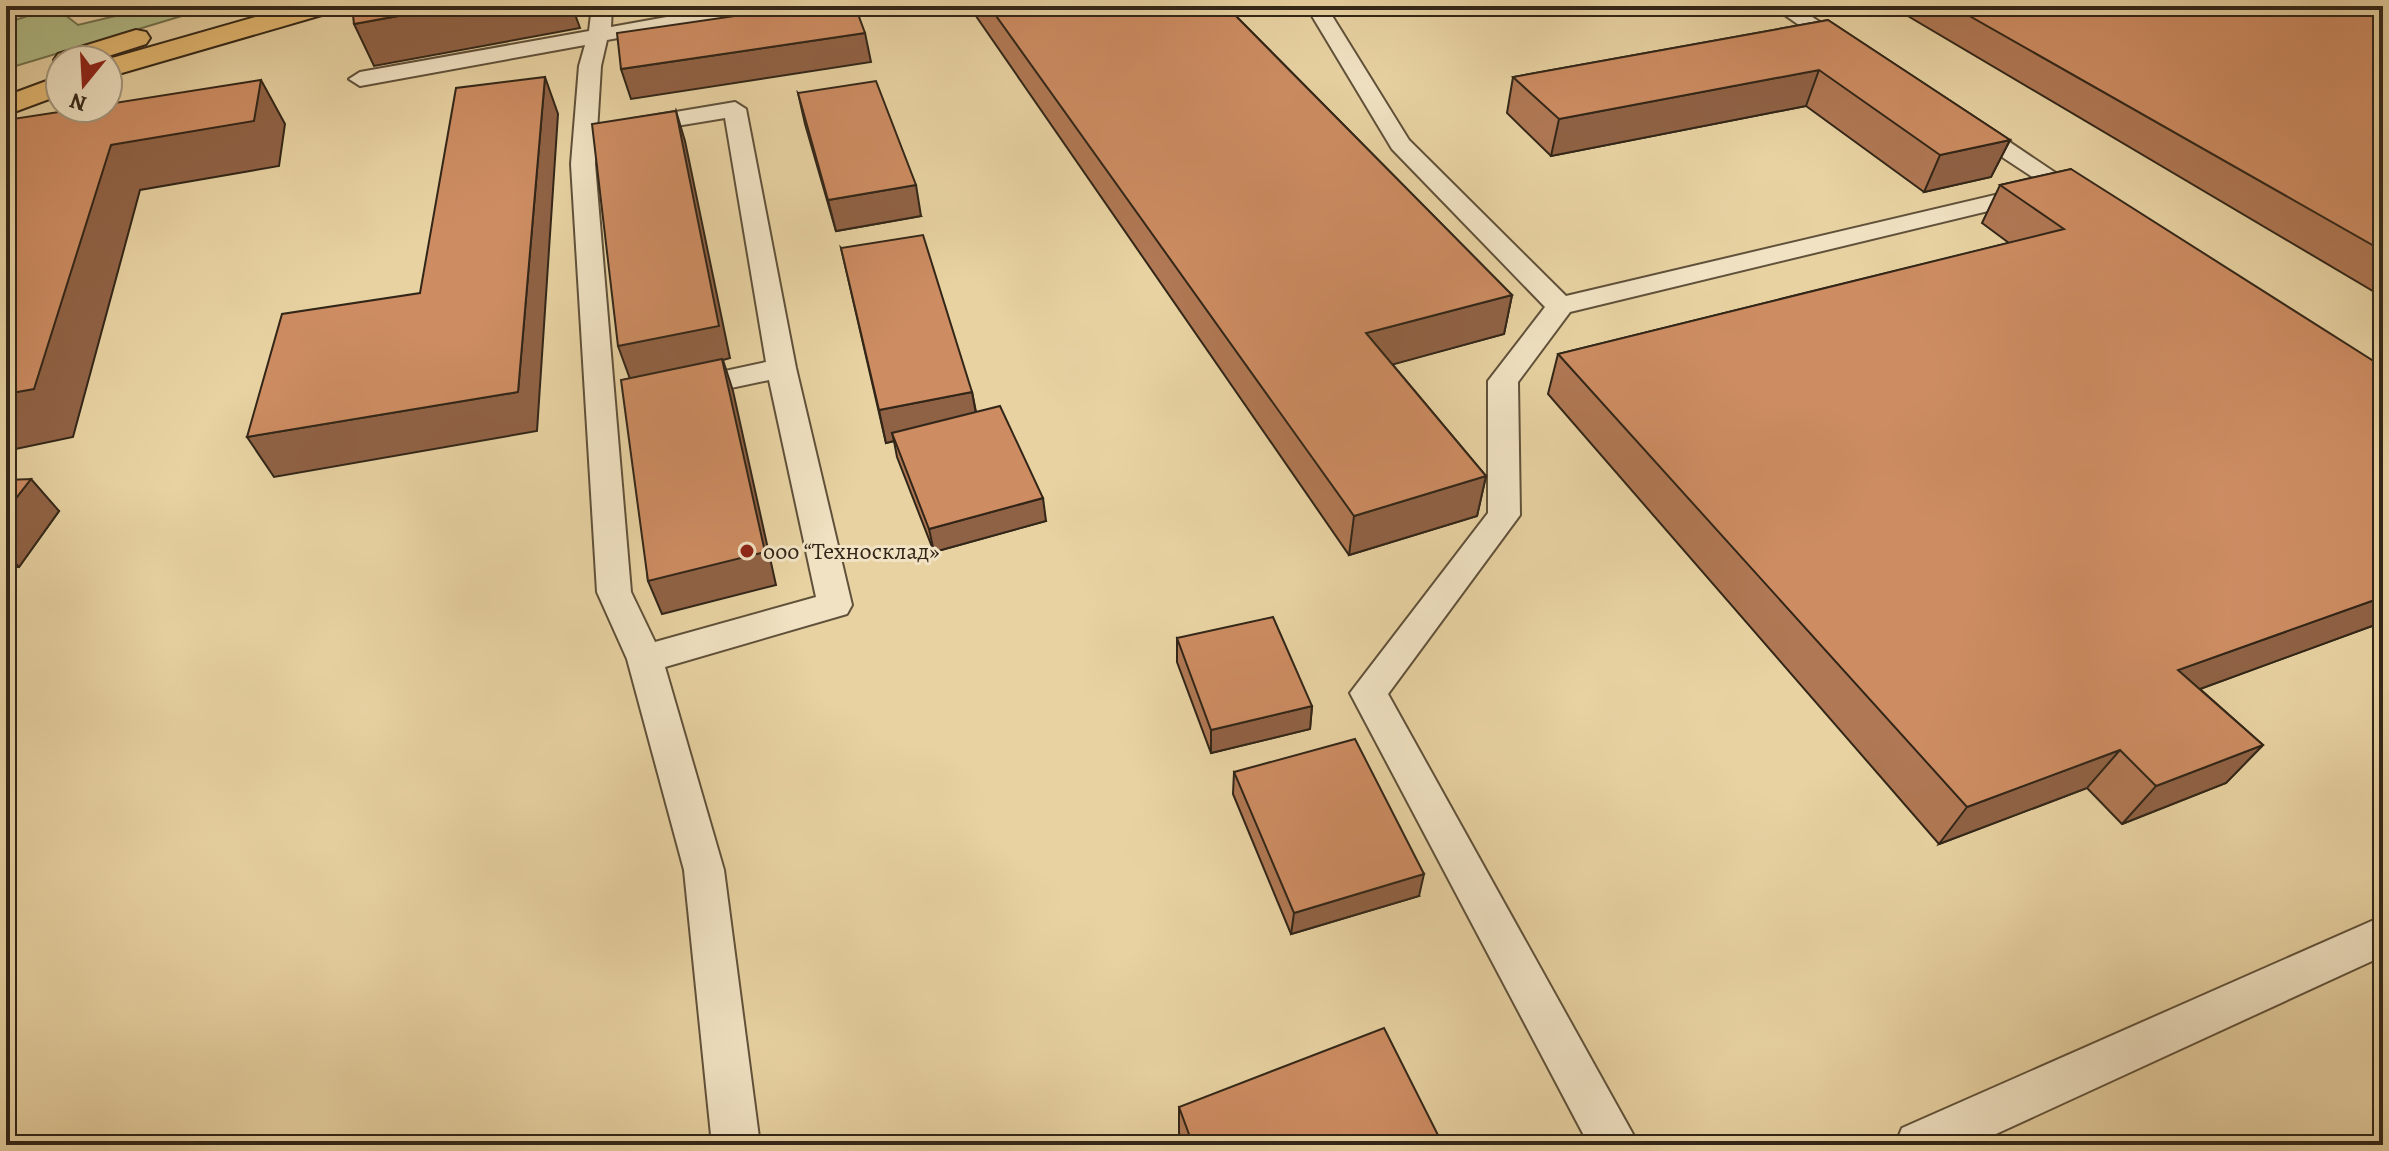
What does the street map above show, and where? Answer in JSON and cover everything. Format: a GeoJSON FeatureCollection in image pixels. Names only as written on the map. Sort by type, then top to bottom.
{"type":"FeatureCollection","features":[{"type":"Feature","properties":{"kind":"main road"},"geometry":{"type":"LineString","coordinates":[[121,44],[246,6]]}},
{"type":"Feature","properties":{"kind":"main road"},"geometry":{"type":"LineString","coordinates":[[124,63],[323,6]]}},
{"type":"Feature","properties":{"kind":"main road"},"geometry":{"type":"LineString","coordinates":[[6,82],[44,69]]}},
{"type":"Feature","properties":{"kind":"main road"},"geometry":{"type":"LineString","coordinates":[[6,106],[44,91]]}},
{"type":"Feature","properties":{"kind":"lane"},"geometry":{"type":"LineString","coordinates":[[360,79],[600,21],[762,6]]}},
{"type":"Feature","properties":{"kind":"lane"},"geometry":{"type":"LineString","coordinates":[[1316,6],[1400,144],[1560,306]]}},
{"type":"Feature","properties":{"kind":"lane"},"geometry":{"type":"LineString","coordinates":[[1782,6],[1862,57]]}},
{"type":"Feature","properties":{"kind":"lane"},"geometry":{"type":"LineString","coordinates":[[600,21],[582,135],[616,403],[614,592],[645,659],[704,870],[736,1145]]}},
{"type":"Feature","properties":{"kind":"lane"},"geometry":{"type":"LineString","coordinates":[[582,135],[735,109],[781,368],[835,605],[645,659]]}},
{"type":"Feature","properties":{"kind":"lane"},"geometry":{"type":"LineString","coordinates":[[1943,109],[2090,202]]}},
{"type":"Feature","properties":{"kind":"lane"},"geometry":{"type":"LineString","coordinates":[[1615,1145],[1368,693],[1504,515],[1503,381],[1560,306],[2063,186]]}},
{"type":"Feature","properties":{"kind":"lane"},"geometry":{"type":"LineString","coordinates":[[661,394],[781,368]]}},
{"type":"Feature","properties":{"kind":"lane"},"geometry":{"type":"LineString","coordinates":[[1919,1145],[2383,935]]}},
{"type":"Feature","properties":{"kind":"path"},"geometry":{"type":"LineString","coordinates":[[6,19],[47,6]]}},
{"type":"Feature","properties":{"kind":"green space"},"geometry":{"type":"Polygon","coordinates":[[[157,6],[215,6],[89,44],[44,44],[44,58],[6,69],[6,23],[55,7],[78,25],[157,6]]]}},
{"type":"Feature","properties":{"kind":"building"},"geometry":{"type":"Polygon","coordinates":[[[352,6],[453,6],[354,24],[352,6]]]}},
{"type":"Feature","properties":{"kind":"building"},"geometry":{"type":"Polygon","coordinates":[[[803,6],[855,6],[865,33],[621,69],[617,33],[803,6]]]}},
{"type":"Feature","properties":{"kind":"building"},"geometry":{"type":"Polygon","coordinates":[[[989,6],[1226,6],[1512,295],[1366,333],[1486,476],[1354,516],[989,6]]]}},
{"type":"Feature","properties":{"kind":"building"},"geometry":{"type":"Polygon","coordinates":[[[1952,6],[2350,6],[2383,21],[2383,251],[1952,6]]]}},
{"type":"Feature","properties":{"kind":"building"},"geometry":{"type":"Polygon","coordinates":[[[1828,20],[2010,140],[1940,155],[1819,70],[1559,119],[1513,77],[1828,20]]]}},
{"type":"Feature","properties":{"kind":"building"},"geometry":{"type":"Polygon","coordinates":[[[545,77],[518,392],[247,437],[282,314],[420,293],[456,88],[545,77]]]}},
{"type":"Feature","properties":{"kind":"building"},"geometry":{"type":"Polygon","coordinates":[[[261,80],[254,121],[111,145],[34,389],[6,394],[6,120],[44,114],[44,124],[124,124],[124,101],[261,80]]]}},
{"type":"Feature","properties":{"kind":"building"},"geometry":{"type":"Polygon","coordinates":[[[876,81],[916,185],[828,200],[798,93],[876,81]]]}},
{"type":"Feature","properties":{"kind":"building"},"geometry":{"type":"Polygon","coordinates":[[[676,111],[719,326],[618,346],[592,124],[676,111]]]}},
{"type":"Feature","properties":{"kind":"building"},"geometry":{"type":"Polygon","coordinates":[[[2071,169],[2383,367],[2383,597],[2178,670],[2263,745],[2156,786],[2120,750],[1967,807],[1558,354],[2064,229],[2000,185],[2071,169]]]}},
{"type":"Feature","properties":{"kind":"building"},"geometry":{"type":"Polygon","coordinates":[[[923,235],[972,392],[879,410],[841,248],[923,235]]]}},
{"type":"Feature","properties":{"kind":"building"},"geometry":{"type":"Polygon","coordinates":[[[722,359],[765,552],[648,581],[621,380],[722,359]]]}},
{"type":"Feature","properties":{"kind":"building"},"geometry":{"type":"Polygon","coordinates":[[[1000,406],[1043,498],[929,529],[892,433],[1000,406]]]}},
{"type":"Feature","properties":{"kind":"building"},"geometry":{"type":"Polygon","coordinates":[[[31,479],[6,511],[6,480],[31,479]]]}},
{"type":"Feature","properties":{"kind":"building"},"geometry":{"type":"Polygon","coordinates":[[[1273,617],[1312,706],[1211,730],[1177,638],[1273,617]]]}},
{"type":"Feature","properties":{"kind":"building"},"geometry":{"type":"Polygon","coordinates":[[[1355,739],[1424,874],[1294,913],[1234,772],[1355,739]]]}},
{"type":"Feature","properties":{"kind":"building"},"geometry":{"type":"Polygon","coordinates":[[[1384,1028],[1443,1145],[1193,1145],[1179,1107],[1384,1028]]]}},
{"type":"Feature","properties":{"kind":"building"},"geometry":{"type":"Polygon","coordinates":[[[2375,1137],[2382,1145],[2359,1145],[2375,1137]]]}},
{"type":"Feature","properties":{"kind":"place","name":"ооо “Техносклад»"},"geometry":{"type":"Point","coordinates":[747,551]}}]}
